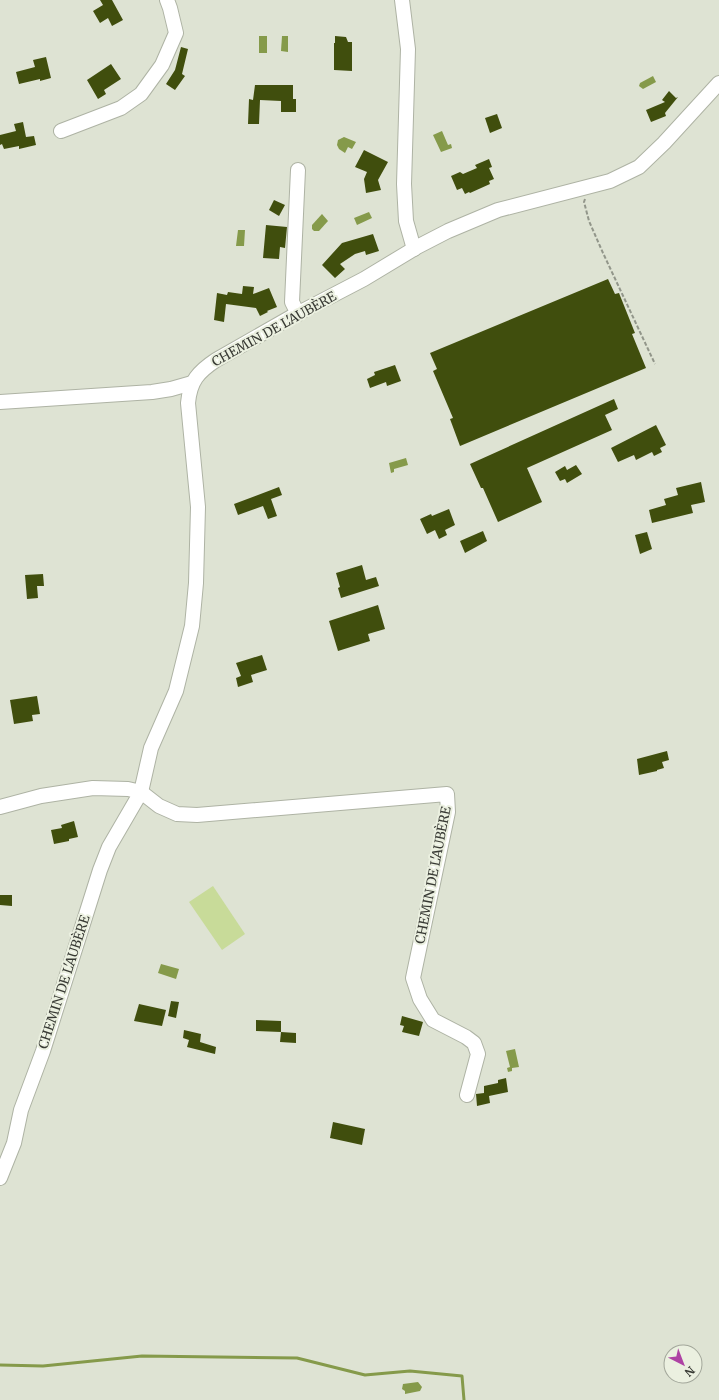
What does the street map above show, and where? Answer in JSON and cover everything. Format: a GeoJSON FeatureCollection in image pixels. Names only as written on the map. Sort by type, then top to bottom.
{"type":"FeatureCollection","features":[{"type":"Feature","properties":{"kind":"street"},"geometry":{"type":"LineString","coordinates":[[61,131],[121,108],[141,94],[162,65],[176,33],[167,0]]}},
{"type":"Feature","properties":{"kind":"street"},"geometry":{"type":"LineString","coordinates":[[402,0],[408,49],[404,184],[406,221],[414,249]]}},
{"type":"Feature","properties":{"kind":"street","name":"CHEMIN DE L'AUBÈRE"},"geometry":{"type":"LineString","coordinates":[[0,1178],[14,1144],[21,1110],[43,1050],[102,864],[109,847],[141,792],[151,748],[176,692],[186,653],[192,626],[196,583],[198,508],[188,403],[192,383],[206,367],[448,231],[498,210],[610,181],[639,167],[664,143],[719,83]]}},
{"type":"Feature","properties":{"kind":"street"},"geometry":{"type":"LineString","coordinates":[[298,170],[292,302],[298,314]]}},
{"type":"Feature","properties":{"kind":"street"},"geometry":{"type":"LineString","coordinates":[[0,402],[152,392],[171,389],[192,383]]}},
{"type":"Feature","properties":{"kind":"street"},"geometry":{"type":"LineString","coordinates":[[0,807],[42,796],[93,788],[128,789],[141,792]]}},
{"type":"Feature","properties":{"kind":"street","name":"CHEMIN DE L'AUBÈRE"},"geometry":{"type":"LineString","coordinates":[[141,792],[159,806],[177,814],[197,815],[447,794],[448,812],[412,978],[420,999],[433,1020],[466,1036],[474,1043],[478,1054],[467,1095]]}},
{"type":"Feature","properties":{"kind":"path"},"geometry":{"type":"LineString","coordinates":[[590,186],[584,202],[589,221],[655,364]]}},
{"type":"Feature","properties":{"kind":"shaded area"},"geometry":{"type":"Polygon","coordinates":[[[259,36],[267,36],[267,53],[259,53],[259,36]]]}},
{"type":"Feature","properties":{"kind":"shaded area"},"geometry":{"type":"Polygon","coordinates":[[[282,36],[288,36],[288,52],[281,51],[282,36]]]}},
{"type":"Feature","properties":{"kind":"shaded area"},"geometry":{"type":"Polygon","coordinates":[[[653,76],[656,82],[643,89],[639,86],[640,83],[653,76]]]}},
{"type":"Feature","properties":{"kind":"shaded area"},"geometry":{"type":"Polygon","coordinates":[[[442,131],[448,145],[451,144],[452,148],[441,152],[433,135],[442,131]]]}},
{"type":"Feature","properties":{"kind":"shaded area"},"geometry":{"type":"Polygon","coordinates":[[[344,137],[356,142],[352,149],[348,147],[345,153],[339,149],[337,145],[338,140],[344,137]]]}},
{"type":"Feature","properties":{"kind":"shaded area"},"geometry":{"type":"Polygon","coordinates":[[[369,212],[372,218],[357,225],[354,218],[369,212]]]}},
{"type":"Feature","properties":{"kind":"shaded area"},"geometry":{"type":"Polygon","coordinates":[[[322,214],[328,221],[319,231],[314,231],[312,229],[312,225],[322,214]]]}},
{"type":"Feature","properties":{"kind":"shaded area"},"geometry":{"type":"Polygon","coordinates":[[[238,230],[245,230],[244,246],[236,246],[238,230]]]}},
{"type":"Feature","properties":{"kind":"shaded area"},"geometry":{"type":"Polygon","coordinates":[[[406,458],[408,465],[394,469],[394,472],[391,473],[389,463],[406,458]]]}},
{"type":"Feature","properties":{"kind":"shaded area"},"geometry":{"type":"Polygon","coordinates":[[[213,886],[245,934],[222,950],[189,902],[213,886]]]}},
{"type":"Feature","properties":{"kind":"shaded area"},"geometry":{"type":"Polygon","coordinates":[[[161,964],[179,969],[176,979],[158,973],[161,964]]]}},
{"type":"Feature","properties":{"kind":"shaded area"},"geometry":{"type":"Polygon","coordinates":[[[515,1049],[519,1067],[512,1068],[512,1071],[508,1072],[507,1068],[510,1067],[506,1051],[515,1049]]]}},
{"type":"Feature","properties":{"kind":"shaded area"},"geometry":{"type":"Polygon","coordinates":[[[418,1382],[422,1387],[420,1391],[405,1394],[405,1391],[402,1389],[403,1384],[418,1382]]]}},
{"type":"Feature","properties":{"kind":"building"},"geometry":{"type":"Polygon","coordinates":[[[100,0],[112,0],[123,20],[112,26],[108,18],[100,23],[93,11],[103,5],[100,0]]]}},
{"type":"Feature","properties":{"kind":"building"},"geometry":{"type":"Polygon","coordinates":[[[335,36],[346,37],[348,42],[352,42],[352,71],[334,70],[335,36]]]}},
{"type":"Feature","properties":{"kind":"building"},"geometry":{"type":"Polygon","coordinates":[[[181,47],[188,49],[182,74],[185,76],[175,90],[166,84],[175,70],[181,47]]]}},
{"type":"Feature","properties":{"kind":"building"},"geometry":{"type":"Polygon","coordinates":[[[46,57],[51,78],[19,84],[16,72],[35,67],[33,60],[46,57]]]}},
{"type":"Feature","properties":{"kind":"building"},"geometry":{"type":"Polygon","coordinates":[[[111,64],[121,79],[104,90],[106,94],[98,99],[87,80],[111,64]]]}},
{"type":"Feature","properties":{"kind":"building"},"geometry":{"type":"Polygon","coordinates":[[[255,85],[293,85],[293,99],[296,99],[296,112],[281,112],[281,101],[260,100],[259,124],[248,124],[249,99],[253,100],[255,85]]]}},
{"type":"Feature","properties":{"kind":"building"},"geometry":{"type":"Polygon","coordinates":[[[669,91],[676,98],[678,97],[665,113],[666,116],[651,122],[646,110],[665,102],[662,100],[669,91]]]}},
{"type":"Feature","properties":{"kind":"building"},"geometry":{"type":"Polygon","coordinates":[[[497,114],[502,128],[490,133],[485,118],[497,114]]]}},
{"type":"Feature","properties":{"kind":"building"},"geometry":{"type":"Polygon","coordinates":[[[23,122],[26,137],[34,136],[36,145],[19,149],[19,146],[4,149],[2,144],[0,145],[0,135],[16,131],[14,124],[23,122]]]}},
{"type":"Feature","properties":{"kind":"building"},"geometry":{"type":"Polygon","coordinates":[[[364,150],[388,162],[378,180],[381,190],[366,193],[364,179],[367,172],[355,167],[364,150]]]}},
{"type":"Feature","properties":{"kind":"building"},"geometry":{"type":"Polygon","coordinates":[[[489,159],[492,167],[489,168],[494,179],[489,181],[490,184],[465,194],[462,188],[457,190],[451,176],[460,172],[463,174],[477,168],[475,165],[489,159]]]}},
{"type":"Feature","properties":{"kind":"building"},"geometry":{"type":"Polygon","coordinates":[[[274,200],[285,205],[279,216],[269,210],[274,200]]]}},
{"type":"Feature","properties":{"kind":"building"},"geometry":{"type":"Polygon","coordinates":[[[266,225],[287,227],[285,248],[280,247],[279,259],[263,258],[266,225]]]}},
{"type":"Feature","properties":{"kind":"building"},"geometry":{"type":"Polygon","coordinates":[[[373,234],[379,251],[366,255],[365,251],[355,254],[340,264],[345,269],[335,278],[322,265],[342,243],[373,234]]]}},
{"type":"Feature","properties":{"kind":"building"},"geometry":{"type":"Polygon","coordinates":[[[608,279],[615,294],[619,293],[635,333],[632,334],[646,368],[460,446],[450,419],[453,418],[433,371],[437,369],[430,353],[608,279]]]}},
{"type":"Feature","properties":{"kind":"building"},"geometry":{"type":"Polygon","coordinates":[[[243,286],[254,287],[253,294],[269,288],[277,307],[260,316],[256,308],[226,304],[224,322],[214,320],[217,293],[227,295],[228,292],[242,294],[243,286]]]}},
{"type":"Feature","properties":{"kind":"building"},"geometry":{"type":"Polygon","coordinates":[[[395,365],[401,381],[387,386],[386,382],[370,388],[367,379],[375,375],[374,372],[395,365]]]}},
{"type":"Feature","properties":{"kind":"building"},"geometry":{"type":"Polygon","coordinates":[[[614,399],[618,409],[605,415],[612,430],[527,468],[542,502],[498,522],[483,488],[481,488],[470,464],[614,399]]]}},
{"type":"Feature","properties":{"kind":"building"},"geometry":{"type":"Polygon","coordinates":[[[656,425],[666,445],[660,448],[662,452],[654,456],[652,452],[636,460],[634,455],[618,462],[611,448],[656,425]]]}},
{"type":"Feature","properties":{"kind":"building"},"geometry":{"type":"Polygon","coordinates":[[[576,465],[582,474],[567,483],[565,479],[560,481],[555,472],[565,466],[567,470],[576,465]]]}},
{"type":"Feature","properties":{"kind":"building"},"geometry":{"type":"Polygon","coordinates":[[[701,482],[705,502],[691,505],[693,513],[652,523],[649,510],[666,505],[664,499],[678,495],[676,488],[701,482]]]}},
{"type":"Feature","properties":{"kind":"building"},"geometry":{"type":"Polygon","coordinates":[[[279,487],[282,495],[271,499],[277,516],[268,519],[263,506],[238,515],[234,504],[279,487]]]}},
{"type":"Feature","properties":{"kind":"building"},"geometry":{"type":"Polygon","coordinates":[[[449,509],[455,525],[445,530],[447,535],[439,539],[435,530],[427,534],[420,519],[449,509]]]}},
{"type":"Feature","properties":{"kind":"building"},"geometry":{"type":"Polygon","coordinates":[[[483,531],[487,541],[465,553],[460,541],[483,531]]]}},
{"type":"Feature","properties":{"kind":"building"},"geometry":{"type":"Polygon","coordinates":[[[647,532],[652,549],[640,554],[635,535],[647,532]]]}},
{"type":"Feature","properties":{"kind":"building"},"geometry":{"type":"Polygon","coordinates":[[[362,565],[366,580],[376,577],[379,586],[341,598],[336,573],[362,565]]]}},
{"type":"Feature","properties":{"kind":"building"},"geometry":{"type":"Polygon","coordinates":[[[43,574],[44,586],[37,586],[38,598],[27,599],[25,575],[43,574]]]}},
{"type":"Feature","properties":{"kind":"building"},"geometry":{"type":"Polygon","coordinates":[[[378,605],[385,629],[368,634],[370,641],[338,651],[329,621],[378,605]]]}},
{"type":"Feature","properties":{"kind":"building"},"geometry":{"type":"Polygon","coordinates":[[[262,655],[267,670],[251,675],[253,682],[238,687],[236,678],[241,676],[236,663],[262,655]]]}},
{"type":"Feature","properties":{"kind":"building"},"geometry":{"type":"Polygon","coordinates":[[[37,696],[40,714],[32,715],[33,721],[14,724],[10,700],[37,696]]]}},
{"type":"Feature","properties":{"kind":"building"},"geometry":{"type":"Polygon","coordinates":[[[667,751],[669,760],[662,762],[664,768],[639,775],[637,759],[667,751]]]}},
{"type":"Feature","properties":{"kind":"building"},"geometry":{"type":"Polygon","coordinates":[[[74,821],[78,837],[69,839],[69,841],[54,844],[51,830],[62,828],[61,825],[74,821]]]}},
{"type":"Feature","properties":{"kind":"building"},"geometry":{"type":"Polygon","coordinates":[[[0,895],[12,895],[12,906],[0,905],[0,895]]]}},
{"type":"Feature","properties":{"kind":"building"},"geometry":{"type":"Polygon","coordinates":[[[171,1001],[179,1002],[176,1018],[168,1016],[171,1001]]]}},
{"type":"Feature","properties":{"kind":"building"},"geometry":{"type":"Polygon","coordinates":[[[139,1004],[166,1010],[162,1026],[134,1021],[139,1004]]]}},
{"type":"Feature","properties":{"kind":"building"},"geometry":{"type":"Polygon","coordinates":[[[402,1016],[423,1022],[419,1036],[402,1032],[404,1026],[400,1025],[402,1016]]]}},
{"type":"Feature","properties":{"kind":"building"},"geometry":{"type":"Polygon","coordinates":[[[256,1020],[281,1021],[281,1032],[256,1031],[256,1020]]]}},
{"type":"Feature","properties":{"kind":"building"},"geometry":{"type":"Polygon","coordinates":[[[184,1030],[201,1034],[200,1042],[216,1047],[215,1054],[187,1047],[189,1040],[183,1038],[184,1030]]]}},
{"type":"Feature","properties":{"kind":"building"},"geometry":{"type":"Polygon","coordinates":[[[281,1032],[296,1033],[296,1043],[280,1042],[281,1032]]]}},
{"type":"Feature","properties":{"kind":"building"},"geometry":{"type":"Polygon","coordinates":[[[506,1078],[508,1092],[489,1096],[490,1103],[477,1106],[476,1094],[484,1093],[484,1086],[498,1083],[498,1080],[506,1078]]]}},
{"type":"Feature","properties":{"kind":"building"},"geometry":{"type":"Polygon","coordinates":[[[333,1122],[365,1129],[362,1145],[330,1138],[333,1122]]]}},
{"type":"Feature","properties":{"kind":"waterway"},"geometry":{"type":"LineString","coordinates":[[0,1365],[43,1366],[142,1356],[297,1358],[365,1375],[410,1371],[462,1376],[464,1400]]}}]}
